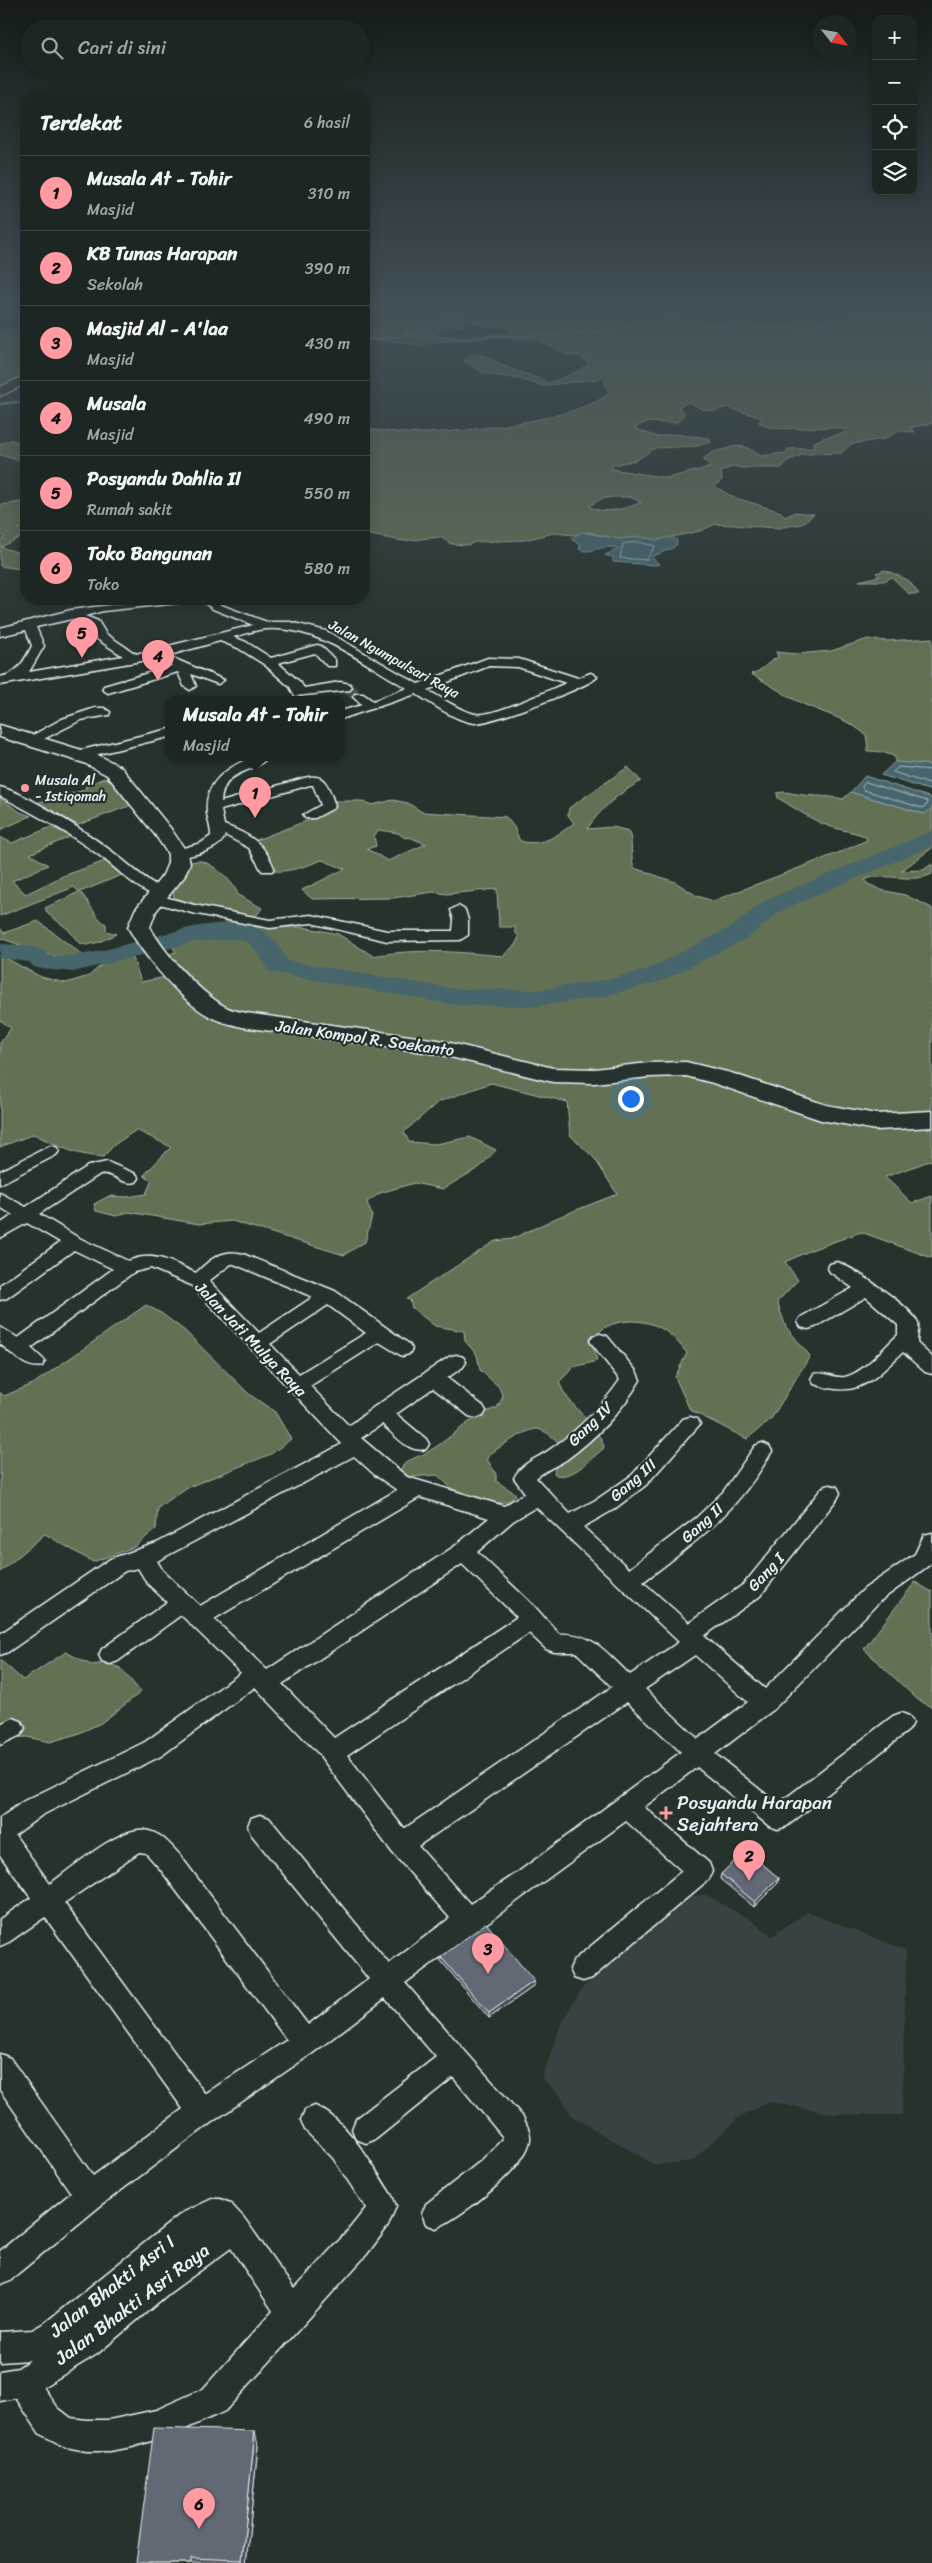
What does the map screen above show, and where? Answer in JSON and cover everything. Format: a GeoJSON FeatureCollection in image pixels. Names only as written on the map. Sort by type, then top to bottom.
{"type":"FeatureCollection","features":[{"type":"Feature","properties":{"kind":"main road"},"geometry":{"type":"LineString","coordinates":[[3,735],[31,740],[103,765],[120,777],[178,854]]}},
{"type":"Feature","properties":{"kind":"main road","name":"Jalan Kompol R. Soekanto"},"geometry":{"type":"LineString","coordinates":[[178,854],[177,871],[156,895],[146,910],[139,927],[143,937],[186,984],[216,1011],[242,1020],[438,1047],[553,1075],[594,1076],[648,1070],[686,1069],[722,1078],[821,1112],[876,1122],[932,1119]]}},
{"type":"Feature","properties":{"kind":"street"},"geometry":{"type":"LineString","coordinates":[[0,632],[30,626],[70,614],[118,605]]}},
{"type":"Feature","properties":{"kind":"street"},"geometry":{"type":"LineString","coordinates":[[214,605],[265,625]]}},
{"type":"Feature","properties":{"kind":"street"},"geometry":{"type":"LineString","coordinates":[[70,614],[94,624],[99,629],[101,636],[134,658]]}},
{"type":"Feature","properties":{"kind":"street","name":"Jalan Ngumpulsari Raya"},"geometry":{"type":"LineString","coordinates":[[0,681],[159,654],[265,625],[307,630],[335,641],[451,709],[476,719],[506,712],[591,677]]}},
{"type":"Feature","properties":{"kind":"street"},"geometry":{"type":"LineString","coordinates":[[13,678],[26,669],[38,646],[30,626]]}},
{"type":"Feature","properties":{"kind":"street"},"geometry":{"type":"LineString","coordinates":[[221,636],[242,645],[270,662],[296,685],[301,694],[340,686],[346,687]]}},
{"type":"Feature","properties":{"kind":"street"},"geometry":{"type":"LineString","coordinates":[[270,662],[317,650],[335,641]]}},
{"type":"Feature","properties":{"kind":"street"},"geometry":{"type":"LineString","coordinates":[[317,650],[331,664]]}},
{"type":"Feature","properties":{"kind":"street"},"geometry":{"type":"LineString","coordinates":[[159,654],[182,666],[218,680]]}},
{"type":"Feature","properties":{"kind":"street"},"geometry":{"type":"LineString","coordinates":[[345,714],[419,689],[488,662],[519,663],[578,682]]}},
{"type":"Feature","properties":{"kind":"street"},"geometry":{"type":"LineString","coordinates":[[182,666],[190,686]]}},
{"type":"Feature","properties":{"kind":"street"},"geometry":{"type":"LineString","coordinates":[[108,689],[182,666]]}},
{"type":"Feature","properties":{"kind":"street"},"geometry":{"type":"LineString","coordinates":[[359,698],[372,706]]}},
{"type":"Feature","properties":{"kind":"street"},"geometry":{"type":"LineString","coordinates":[[31,740],[73,720],[94,712],[104,712]]}},
{"type":"Feature","properties":{"kind":"street"},"geometry":{"type":"LineString","coordinates":[[78,755],[165,734]]}},
{"type":"Feature","properties":{"kind":"street"},"geometry":{"type":"LineString","coordinates":[[178,854],[215,841],[218,838],[219,828],[214,808],[221,779],[254,761]]}},
{"type":"Feature","properties":{"kind":"street"},"geometry":{"type":"LineString","coordinates":[[214,808],[308,781],[318,781],[328,805],[327,808],[310,816]]}},
{"type":"Feature","properties":{"kind":"street"},"geometry":{"type":"LineString","coordinates":[[0,792],[73,831],[102,851],[156,895],[192,908],[270,924],[311,919],[387,936],[460,935],[461,920],[458,910]]}},
{"type":"Feature","properties":{"kind":"street"},"geometry":{"type":"LineString","coordinates":[[219,828],[242,836],[259,848],[267,868]]}},
{"type":"Feature","properties":{"kind":"street"},"geometry":{"type":"LineString","coordinates":[[0,1178],[50,1151]]}},
{"type":"Feature","properties":{"kind":"street"},"geometry":{"type":"LineString","coordinates":[[0,1232],[98,1168],[107,1167],[130,1178]]}},
{"type":"Feature","properties":{"kind":"street"},"geometry":{"type":"LineString","coordinates":[[0,1199],[74,1242],[127,1268],[17,1348]]}},
{"type":"Feature","properties":{"kind":"street"},"geometry":{"type":"LineString","coordinates":[[0,1294],[74,1242]]}},
{"type":"Feature","properties":{"kind":"street"},"geometry":{"type":"LineString","coordinates":[[198,1282],[229,1257],[253,1264],[328,1296],[402,1349]]}},
{"type":"Feature","properties":{"kind":"street","name":"Jalan Jati Mulya Raya"},"geometry":{"type":"LineString","coordinates":[[127,1268],[144,1261],[154,1262],[198,1282],[352,1442],[382,1470],[400,1483],[506,1515]]}},
{"type":"Feature","properties":{"kind":"street"},"geometry":{"type":"LineString","coordinates":[[837,1268],[890,1304],[908,1323],[907,1344],[916,1355],[932,1367]]}},
{"type":"Feature","properties":{"kind":"street"},"geometry":{"type":"LineString","coordinates":[[808,1322],[867,1288]]}},
{"type":"Feature","properties":{"kind":"street"},"geometry":{"type":"LineString","coordinates":[[258,1343],[328,1296]]}},
{"type":"Feature","properties":{"kind":"street"},"geometry":{"type":"LineString","coordinates":[[296,1385],[380,1333]]}},
{"type":"Feature","properties":{"kind":"street"},"geometry":{"type":"LineString","coordinates":[[0,1334],[35,1361]]}},
{"type":"Feature","properties":{"kind":"street"},"geometry":{"type":"LineString","coordinates":[[821,1379],[837,1384],[848,1383],[861,1377],[907,1338]]}},
{"type":"Feature","properties":{"kind":"street","name":"Gang IV"},"geometry":{"type":"LineString","coordinates":[[537,1496],[524,1476],[558,1454],[584,1433],[630,1380],[629,1376],[600,1341]]}},
{"type":"Feature","properties":{"kind":"street"},"geometry":{"type":"LineString","coordinates":[[0,1646],[118,1564],[143,1558],[164,1550],[352,1442],[381,1412],[456,1362]]}},
{"type":"Feature","properties":{"kind":"street"},"geometry":{"type":"LineString","coordinates":[[433,1377],[476,1411]]}},
{"type":"Feature","properties":{"kind":"street"},"geometry":{"type":"LineString","coordinates":[[381,1412],[419,1444]]}},
{"type":"Feature","properties":{"kind":"street","name":"Gang III"},"geometry":{"type":"LineString","coordinates":[[568,1525],[606,1504],[639,1480],[690,1424]]}},
{"type":"Feature","properties":{"kind":"street","name":"Gang II"},"geometry":{"type":"LineString","coordinates":[[628,1581],[704,1524],[730,1498],[762,1451]]}},
{"type":"Feature","properties":{"kind":"street"},"geometry":{"type":"LineString","coordinates":[[198,1618],[416,1489]]}},
{"type":"Feature","properties":{"kind":"street","name":"Gang I"},"geometry":{"type":"LineString","coordinates":[[401,1844],[630,1688],[691,1640],[752,1590],[830,1493]]}},
{"type":"Feature","properties":{"kind":"street"},"geometry":{"type":"LineString","coordinates":[[202,2112],[48,1902],[0,1833],[33,1808],[153,1749],[463,1552],[506,1515],[537,1496],[691,1640],[765,1703]]}},
{"type":"Feature","properties":{"kind":"street"},"geometry":{"type":"LineString","coordinates":[[463,1552],[523,1608],[531,1620],[554,1642],[572,1642],[584,1646],[698,1753],[778,1818],[901,1723]]}},
{"type":"Feature","properties":{"kind":"street"},"geometry":{"type":"LineString","coordinates":[[0,2270],[90,2196],[202,2112],[305,2043],[468,1920],[526,1881],[765,1703],[812,1658],[872,1595],[929,1556]]}},
{"type":"Feature","properties":{"kind":"street"},"geometry":{"type":"LineString","coordinates":[[143,1558],[151,1572],[181,1603],[279,1695],[331,1753],[401,1844],[468,1920]]}},
{"type":"Feature","properties":{"kind":"street"},"geometry":{"type":"LineString","coordinates":[[110,1655],[181,1603]]}},
{"type":"Feature","properties":{"kind":"street"},"geometry":{"type":"LineString","coordinates":[[331,1753],[531,1620]]}},
{"type":"Feature","properties":{"kind":"street"},"geometry":{"type":"LineString","coordinates":[[583,1969],[700,1871],[627,1807]]}},
{"type":"Feature","properties":{"kind":"street"},"geometry":{"type":"LineString","coordinates":[[260,1826],[387,1981],[513,2127],[517,2135],[515,2146],[499,2163],[436,2214]]}},
{"type":"Feature","properties":{"kind":"street"},"geometry":{"type":"LineString","coordinates":[[0,1934],[136,1840],[147,1841],[157,1846],[305,2043]]}},
{"type":"Feature","properties":{"kind":"street"},"geometry":{"type":"LineString","coordinates":[[366,2129],[454,2059]]}},
{"type":"Feature","properties":{"kind":"street"},"geometry":{"type":"LineString","coordinates":[[0,2067],[90,2196]]}},
{"type":"Feature","properties":{"kind":"street"},"geometry":{"type":"LineString","coordinates":[[12,2384],[51,2423],[74,2435],[101,2437],[145,2428],[198,2410],[214,2400],[381,2213],[382,2206],[343,2148],[315,2120]]}},
{"type":"Feature","properties":{"kind":"street","name":"Jalan Bhakti Asri I"},"geometry":{"type":"LineString","coordinates":[[0,2347],[35,2345],[57,2333],[192,2224],[212,2213],[227,2221]]}},
{"type":"Feature","properties":{"kind":"street"},"geometry":{"type":"LineString","coordinates":[[227,2221],[292,2312]]}},
{"type":"Feature","properties":{"kind":"street","name":"Jalan Bhakti Asri Raya"},"geometry":{"type":"LineString","coordinates":[[12,2384],[86,2343],[158,2284],[227,2221]]}},
{"type":"Feature","properties":{"kind":"shaded area"},"geometry":{"type":"Polygon","coordinates":[[[706,1895],[751,1920],[772,1936],[807,1912],[906,1950],[902,2115],[834,2114],[770,2102],[740,2116],[692,2161],[655,2165],[572,2116],[560,2095],[542,2078],[562,2021],[583,1987],[690,1896],[706,1895]]]}},
{"type":"Feature","properties":{"kind":"green space"},"geometry":{"type":"Polygon","coordinates":[[[505,425],[641,425],[634,428],[657,437],[672,434],[709,438],[711,442],[698,446],[655,448],[636,460],[613,465],[612,469],[667,478],[711,467],[703,459],[713,452],[737,446],[746,447],[761,456],[785,453],[788,449],[814,448],[813,443],[823,438],[845,433],[845,430],[835,428],[786,429],[764,425],[925,425],[910,428],[915,432],[899,431],[884,439],[851,444],[841,453],[805,454],[789,460],[781,468],[741,468],[734,466],[721,472],[722,480],[714,486],[733,497],[781,512],[785,517],[795,512],[814,514],[802,524],[777,528],[716,524],[700,531],[658,540],[638,537],[619,539],[586,532],[574,535],[554,533],[524,540],[475,542],[468,545],[451,544],[440,537],[403,541],[370,535],[370,430],[410,433],[460,431],[505,425]],[[630,497],[601,499],[589,506],[594,509],[607,511],[629,507],[641,502],[630,497]]]}},
{"type":"Feature","properties":{"kind":"green space"},"geometry":{"type":"Polygon","coordinates":[[[11,440],[20,442],[20,459],[0,455],[0,444],[11,440]]]}},
{"type":"Feature","properties":{"kind":"green space"},"geometry":{"type":"Polygon","coordinates":[[[20,502],[20,529],[18,529],[20,538],[1,547],[20,553],[20,569],[0,566],[0,540],[4,538],[0,533],[0,505],[20,502]]]}},
{"type":"Feature","properties":{"kind":"green space"},"geometry":{"type":"Polygon","coordinates":[[[885,570],[908,580],[919,594],[909,594],[892,577],[884,581],[859,581],[880,576],[876,573],[885,570]]]}},
{"type":"Feature","properties":{"kind":"green space"},"geometry":{"type":"Polygon","coordinates":[[[932,638],[932,765],[895,762],[895,757],[888,754],[866,751],[868,747],[866,735],[853,725],[795,700],[751,674],[759,671],[778,657],[776,652],[796,654],[831,651],[868,639],[887,641],[932,638]]]}},
{"type":"Feature","properties":{"kind":"green space"},"geometry":{"type":"Polygon","coordinates":[[[628,767],[641,781],[611,802],[587,829],[613,827],[629,831],[634,868],[675,882],[697,896],[713,901],[867,840],[865,836],[858,833],[828,826],[813,819],[778,798],[777,793],[787,792],[843,799],[851,792],[924,814],[932,808],[932,848],[901,871],[923,870],[932,864],[932,874],[916,878],[874,877],[866,879],[866,883],[881,890],[905,895],[932,908],[932,1160],[885,1177],[912,1203],[932,1196],[932,1258],[861,1232],[811,1250],[785,1262],[798,1280],[777,1302],[786,1327],[810,1356],[771,1419],[747,1439],[690,1410],[675,1377],[687,1353],[671,1335],[660,1327],[639,1321],[628,1321],[607,1326],[592,1340],[597,1361],[574,1367],[559,1382],[568,1399],[588,1420],[600,1437],[604,1446],[603,1449],[575,1471],[569,1474],[556,1475],[554,1473],[560,1445],[546,1433],[537,1429],[532,1430],[504,1444],[488,1456],[487,1459],[496,1474],[496,1481],[516,1494],[511,1500],[494,1503],[485,1502],[457,1492],[437,1475],[410,1477],[400,1472],[406,1463],[433,1449],[478,1416],[497,1408],[503,1397],[499,1387],[480,1370],[477,1355],[465,1341],[464,1331],[435,1326],[412,1308],[410,1300],[406,1299],[495,1241],[512,1239],[556,1218],[617,1194],[595,1159],[570,1135],[567,1102],[491,1083],[438,1102],[404,1132],[409,1142],[436,1144],[470,1137],[496,1150],[480,1167],[443,1189],[414,1183],[380,1193],[367,1202],[372,1216],[365,1242],[344,1255],[232,1221],[199,1224],[128,1212],[116,1216],[96,1211],[94,1204],[109,1196],[127,1197],[146,1194],[151,1182],[144,1175],[171,1147],[136,1130],[114,1145],[103,1157],[67,1150],[34,1134],[0,1147],[0,1043],[11,1028],[0,1020],[0,955],[41,977],[66,983],[89,976],[108,959],[132,955],[141,982],[171,976],[163,956],[176,952],[164,935],[225,925],[220,911],[174,898],[173,887],[184,863],[199,861],[212,866],[223,875],[233,885],[238,895],[262,908],[251,923],[255,927],[303,927],[338,934],[373,956],[422,951],[503,956],[515,945],[519,937],[515,932],[515,927],[499,927],[497,889],[447,894],[433,892],[393,898],[312,899],[302,890],[345,869],[322,860],[289,870],[271,871],[257,864],[246,844],[327,813],[332,808],[331,801],[361,801],[372,805],[393,800],[408,803],[422,812],[506,817],[514,827],[520,841],[535,843],[549,839],[574,823],[568,815],[569,808],[628,767]],[[379,830],[374,836],[376,846],[367,849],[388,861],[426,844],[409,837],[405,838],[398,833],[379,830]]]}},
{"type":"Feature","properties":{"kind":"green space"},"geometry":{"type":"Polygon","coordinates":[[[104,778],[114,780],[134,804],[78,825],[36,803],[85,790],[86,786],[104,778]]]}},
{"type":"Feature","properties":{"kind":"green space"},"geometry":{"type":"Polygon","coordinates":[[[0,798],[20,812],[31,816],[0,830],[0,798]]]}},
{"type":"Feature","properties":{"kind":"green space"},"geometry":{"type":"Polygon","coordinates":[[[51,827],[72,836],[30,854],[48,865],[12,881],[26,894],[63,876],[108,860],[124,874],[80,892],[99,918],[106,924],[106,931],[116,934],[87,945],[79,943],[68,929],[48,914],[45,908],[79,892],[74,887],[0,916],[0,837],[12,843],[51,827]]]}},
{"type":"Feature","properties":{"kind":"green space"},"geometry":{"type":"Polygon","coordinates":[[[38,921],[84,956],[61,959],[0,938],[0,928],[4,933],[38,921]]]}},
{"type":"Feature","properties":{"kind":"green space"},"geometry":{"type":"Polygon","coordinates":[[[146,1305],[161,1313],[185,1331],[249,1394],[275,1412],[291,1439],[271,1454],[186,1488],[158,1508],[156,1529],[134,1547],[93,1562],[45,1534],[0,1572],[0,1392],[4,1396],[33,1384],[146,1305]]]}},
{"type":"Feature","properties":{"kind":"green space"},"geometry":{"type":"Polygon","coordinates":[[[915,1582],[932,1592],[932,1707],[918,1700],[864,1649],[915,1582]]]}},
{"type":"Feature","properties":{"kind":"green space"},"geometry":{"type":"Polygon","coordinates":[[[66,1652],[91,1665],[107,1663],[120,1668],[141,1692],[101,1723],[77,1734],[50,1742],[27,1737],[0,1738],[0,1660],[23,1680],[66,1652]]]}},
{"type":"Feature","properties":{"kind":"water"},"geometry":{"type":"Polygon","coordinates":[[[581,532],[619,539],[638,537],[658,540],[670,537],[676,539],[677,544],[673,548],[653,556],[652,558],[659,564],[656,565],[613,562],[613,557],[605,555],[619,549],[608,547],[583,551],[579,549],[581,545],[571,539],[581,532]]]}},
{"type":"Feature","properties":{"kind":"water"},"geometry":{"type":"Polygon","coordinates":[[[895,762],[932,765],[932,791],[881,775],[895,762]]]}},
{"type":"Feature","properties":{"kind":"water"},"geometry":{"type":"Polygon","coordinates":[[[865,776],[932,798],[932,808],[925,814],[851,792],[865,776]]]}},
{"type":"Feature","properties":{"kind":"building"},"geometry":{"type":"Polygon","coordinates":[[[746,1850],[779,1878],[755,1902],[721,1874],[746,1850]]]}},
{"type":"Feature","properties":{"kind":"building"},"geometry":{"type":"Polygon","coordinates":[[[486,1923],[534,1981],[489,2013],[441,1957],[486,1923]]]}},
{"type":"Feature","properties":{"kind":"building"},"geometry":{"type":"Polygon","coordinates":[[[154,2428],[255,2431],[242,2560],[191,2558],[191,2563],[136,2563],[154,2428]]]}},
{"type":"Feature","properties":{"kind":"waterway"},"geometry":{"type":"LineString","coordinates":[[0,951],[36,955],[43,962],[73,965],[168,940],[218,932],[239,932],[260,939],[279,967],[455,997],[536,998],[596,990],[653,976],[702,953],[740,932],[774,905],[932,838]]}},
{"type":"Feature","properties":{"kind":"tunnel"},"geometry":{"type":"LineString","coordinates":[[346,687],[359,697]]}},
{"type":"Feature","properties":{"kind":"place","name":"Posyandu Dahlia II"},"geometry":{"type":"Point","coordinates":[82,658]}},
{"type":"Feature","properties":{"kind":"place","name":"Musala"},"geometry":{"type":"Point","coordinates":[158,681]}},
{"type":"Feature","properties":{"kind":"place","name":"Musala Al - Istiqomah"},"geometry":{"type":"Point","coordinates":[25,788]}},
{"type":"Feature","properties":{"kind":"place","name":"Musala At - Tohir"},"geometry":{"type":"Point","coordinates":[255,818]}},
{"type":"Feature","properties":{"kind":"place","name":"Posyandu Harapan Sejahtera"},"geometry":{"type":"Point","coordinates":[666,1813]}},
{"type":"Feature","properties":{"kind":"place","name":"KB Tunas Harapan"},"geometry":{"type":"Point","coordinates":[749,1881]}},
{"type":"Feature","properties":{"kind":"place","name":"Masjid Al - A'laa"},"geometry":{"type":"Point","coordinates":[488,1974]}},
{"type":"Feature","properties":{"kind":"place","name":"Toko Bangunan"},"geometry":{"type":"Point","coordinates":[199,2529]}}]}
